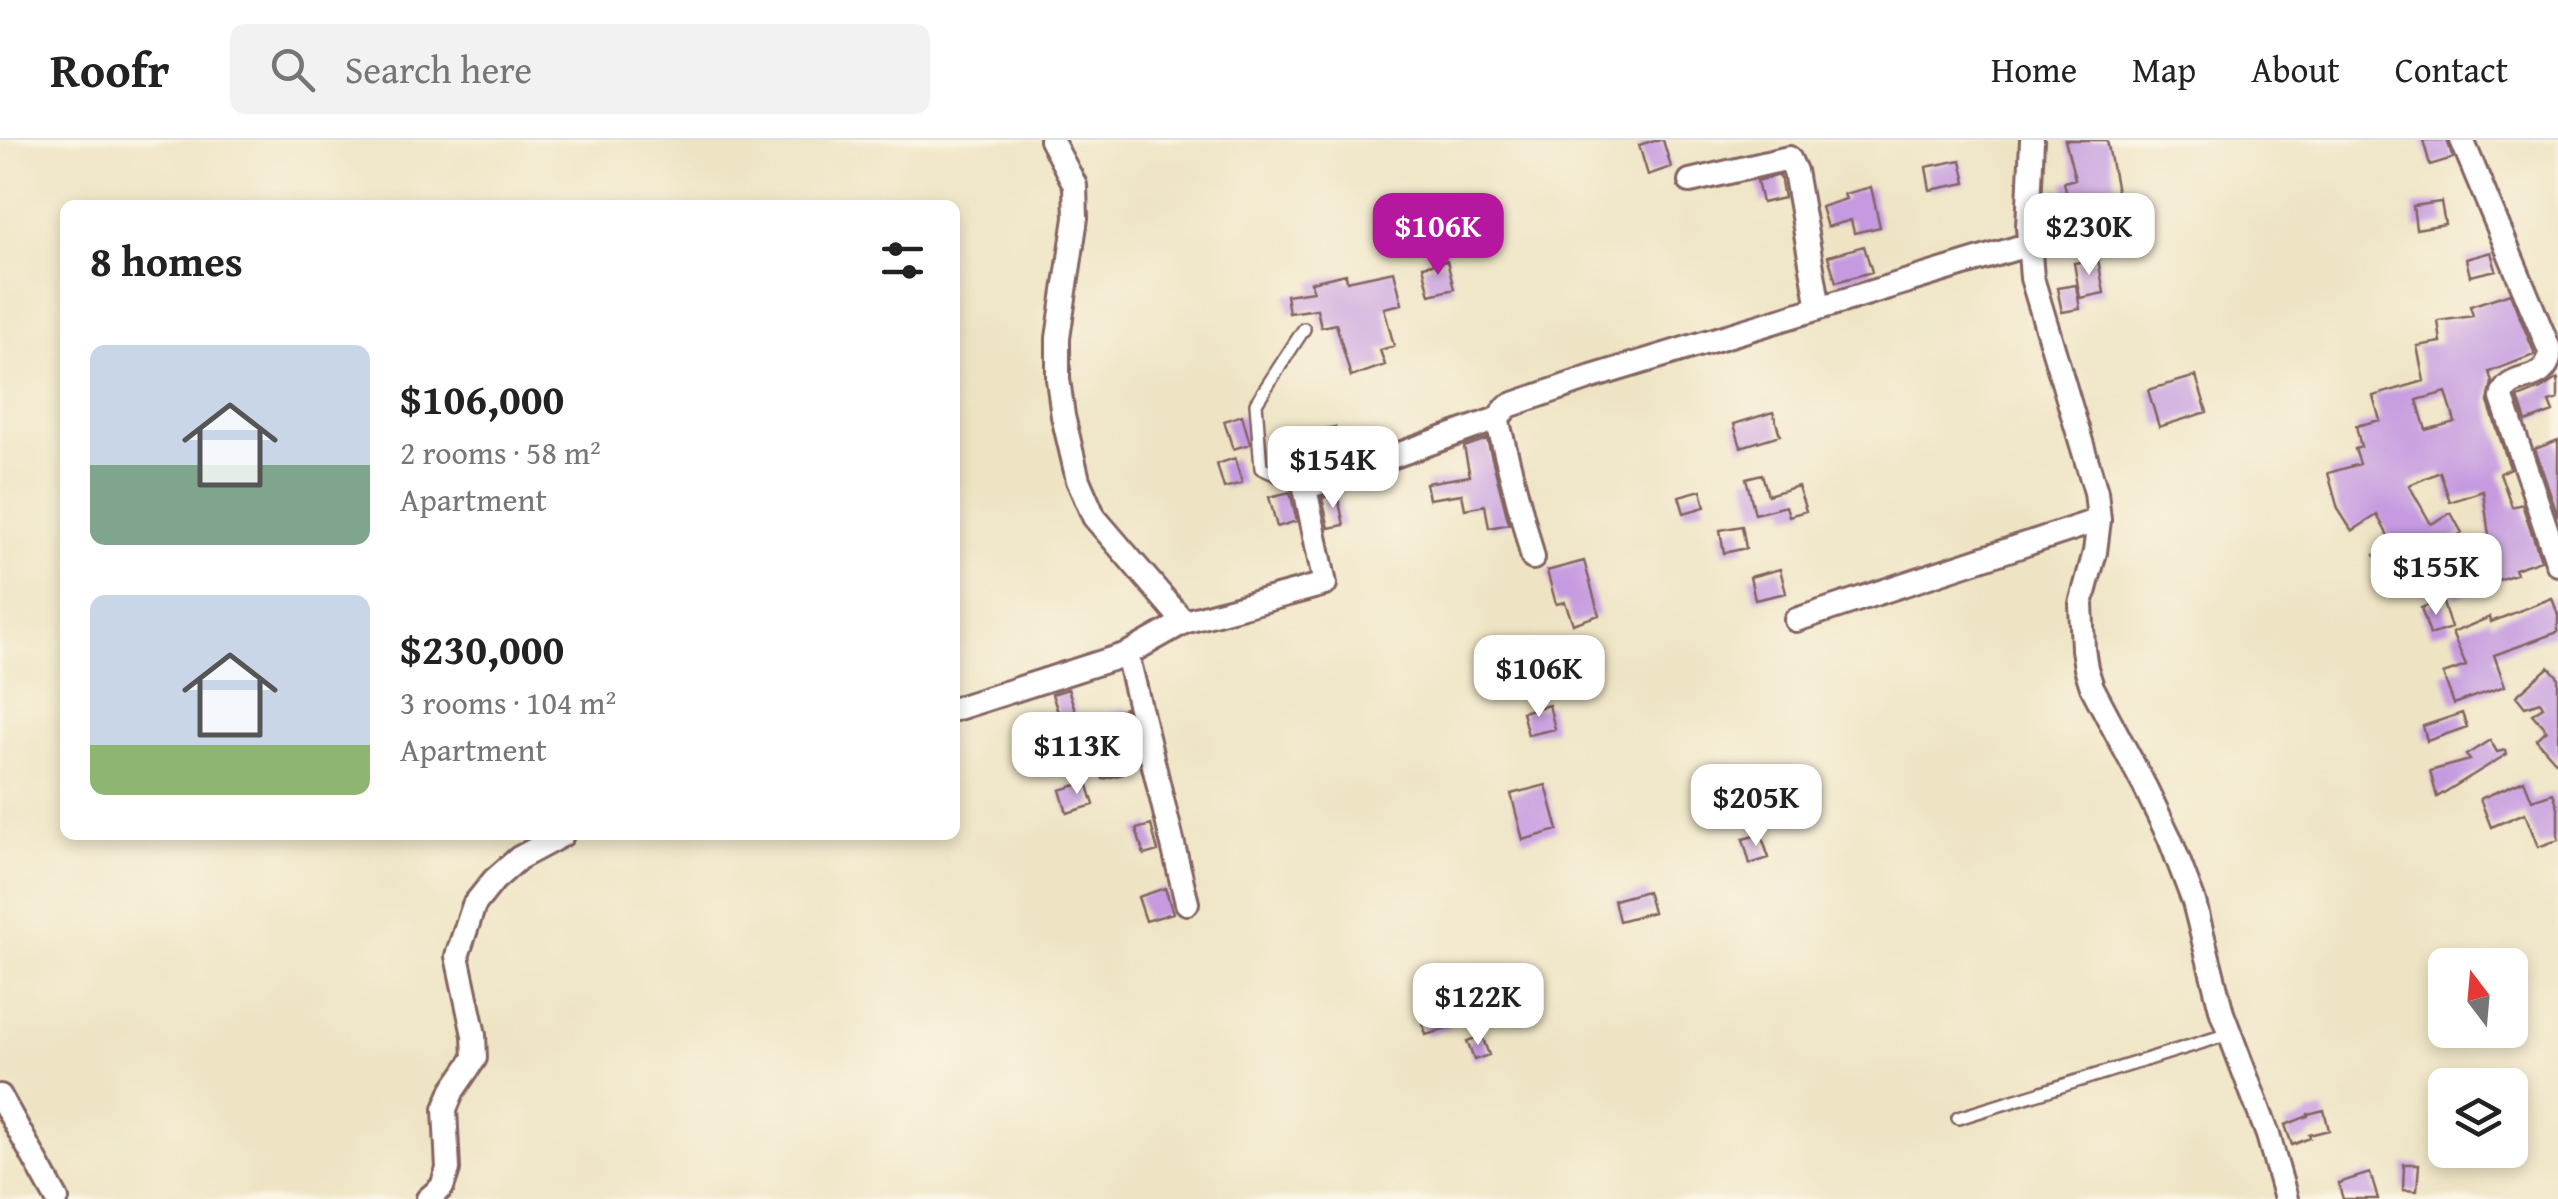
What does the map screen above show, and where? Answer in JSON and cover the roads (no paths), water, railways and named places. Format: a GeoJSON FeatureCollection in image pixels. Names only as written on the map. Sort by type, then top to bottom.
{"type":"FeatureCollection","features":[{"type":"Feature","properties":{"kind":"street"},"geometry":{"type":"LineString","coordinates":[[1051,140],[1075,186],[1076,218],[1058,338],[1058,379],[1078,480],[1094,517],[1184,622]]}},
{"type":"Feature","properties":{"kind":"street"},"geometry":{"type":"LineString","coordinates":[[2032,140],[2028,228],[2032,278],[2096,492],[2099,520],[2081,604],[2086,668],[2092,688],[2176,854],[2194,902],[2229,1034],[2268,1135],[2286,1199]]}},
{"type":"Feature","properties":{"kind":"street"},"geometry":{"type":"LineString","coordinates":[[2462,140],[2550,351],[2549,363],[2541,373],[2507,386],[2502,398],[2558,564]]}},
{"type":"Feature","properties":{"kind":"street"},"geometry":{"type":"LineString","coordinates":[[1690,181],[1789,158],[1795,172],[1818,308]]}},
{"type":"Feature","properties":{"kind":"street"},"geometry":{"type":"LineString","coordinates":[[960,707],[1127,654],[1184,622],[1325,584],[1305,488],[1497,419],[1508,406],[1592,377],[2030,244]]}},
{"type":"Feature","properties":{"kind":"street"},"geometry":{"type":"LineString","coordinates":[[1497,419],[1534,558]]}},
{"type":"Feature","properties":{"kind":"street"},"geometry":{"type":"LineString","coordinates":[[1796,620],[2099,520]]}},
{"type":"Feature","properties":{"kind":"street"},"geometry":{"type":"LineString","coordinates":[[1127,654],[1187,904]]}},
{"type":"Feature","properties":{"kind":"street"},"geometry":{"type":"LineString","coordinates":[[428,1199],[442,1187],[448,1170],[445,1109],[452,1090],[475,1058],[474,1035],[457,956],[474,904],[519,858],[553,840]]}},
{"type":"Feature","properties":{"kind":"street"},"geometry":{"type":"LineString","coordinates":[[0,1096],[57,1199]]}},
{"type":"Feature","properties":{"kind":"lane"},"geometry":{"type":"LineString","coordinates":[[1304,329],[1256,403],[1261,468],[1305,488]]}},
{"type":"Feature","properties":{"kind":"lane"},"geometry":{"type":"LineString","coordinates":[[1958,1118],[2229,1034]]}}]}
